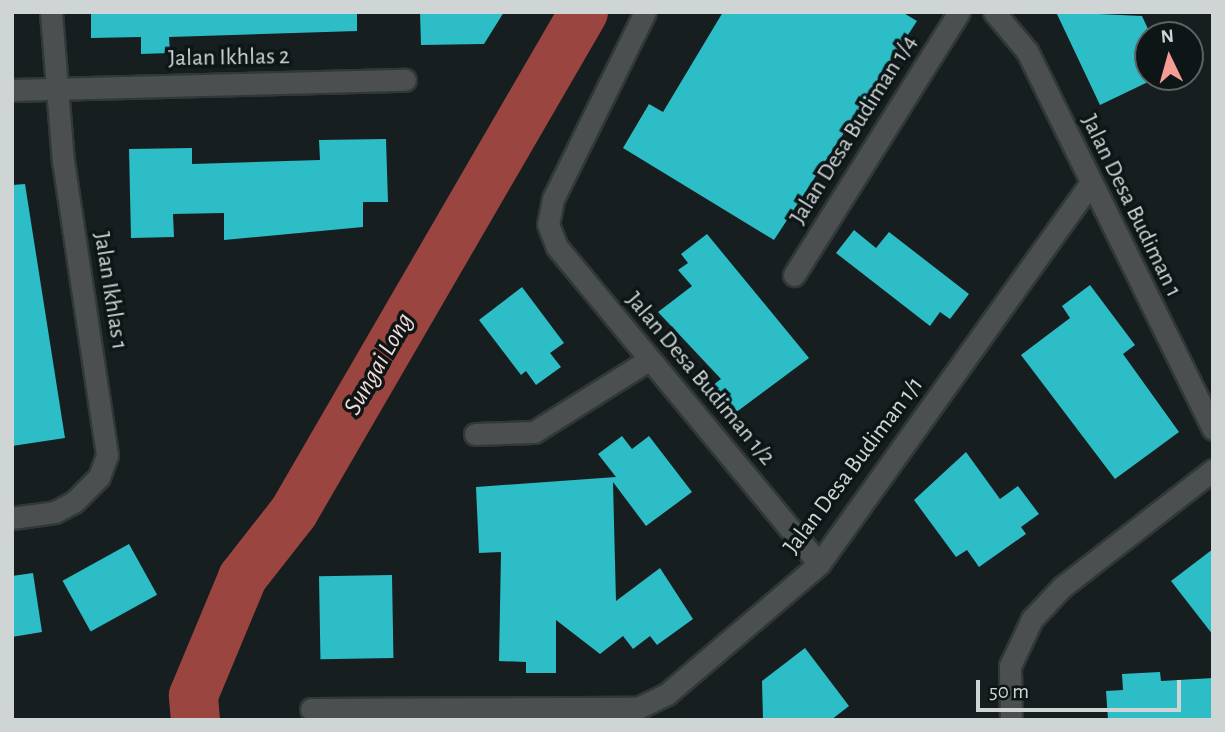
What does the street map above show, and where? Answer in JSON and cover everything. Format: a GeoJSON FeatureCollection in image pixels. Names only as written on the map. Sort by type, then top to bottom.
{"type":"FeatureCollection","features":[{"type":"Feature","properties":{"kind":"street","name":"Jalan Ikhlas 1"},"geometry":{"type":"LineString","coordinates":[[12,518],[55,512],[74,502],[99,477],[107,455],[54,89],[51,12]]}},
{"type":"Feature","properties":{"kind":"street","name":"Jalan Desa Budiman 1/2"},"geometry":{"type":"LineString","coordinates":[[645,12],[554,199],[548,224],[557,247],[819,564]]}},
{"type":"Feature","properties":{"kind":"street","name":"Jalan Desa Budiman 1/4"},"geometry":{"type":"LineString","coordinates":[[794,275],[959,12]]}},
{"type":"Feature","properties":{"kind":"street","name":"Jalan Desa Budiman 1"},"geometry":{"type":"LineString","coordinates":[[994,12],[1027,51],[1089,186],[1213,429]]}},
{"type":"Feature","properties":{"kind":"street","name":"Jalan Ikhlas 2"},"geometry":{"type":"LineString","coordinates":[[12,90],[405,80]]}},
{"type":"Feature","properties":{"kind":"street","name":"Jalan Desa Budiman 1/1"},"geometry":{"type":"LineString","coordinates":[[310,709],[638,708],[667,694],[819,564],[1089,186]]}},
{"type":"Feature","properties":{"kind":"street"},"geometry":{"type":"LineString","coordinates":[[475,434],[534,432],[649,360]]}},
{"type":"Feature","properties":{"kind":"street"},"geometry":{"type":"LineString","coordinates":[[1011,720],[1010,666],[1032,619],[1062,587],[1213,470]]}},
{"type":"Feature","properties":{"kind":"building"},"geometry":{"type":"Polygon","coordinates":[[[91,12],[357,12],[357,31],[169,37],[170,53],[141,54],[141,37],[91,38],[91,12]]]}},
{"type":"Feature","properties":{"kind":"building"},"geometry":{"type":"Polygon","coordinates":[[[420,12],[504,12],[484,44],[421,45],[420,12]]]}},
{"type":"Feature","properties":{"kind":"building"},"geometry":{"type":"Polygon","coordinates":[[[723,12],[902,12],[917,21],[774,240],[623,148],[649,104],[663,112],[723,12]]]}},
{"type":"Feature","properties":{"kind":"building"},"geometry":{"type":"Polygon","coordinates":[[[1056,12],[1142,16],[1144,21],[1134,21],[1134,89],[1100,105],[1056,12]]]}},
{"type":"Feature","properties":{"kind":"building"},"geometry":{"type":"Polygon","coordinates":[[[386,139],[388,202],[363,202],[363,227],[224,240],[224,213],[173,214],[174,237],[131,238],[129,149],[192,148],[192,164],[320,160],[319,140],[386,139]]]}},
{"type":"Feature","properties":{"kind":"building"},"geometry":{"type":"Polygon","coordinates":[[[25,184],[65,438],[12,446],[12,185],[25,184]]]}},
{"type":"Feature","properties":{"kind":"building"},"geometry":{"type":"Polygon","coordinates":[[[854,230],[876,248],[889,232],[969,294],[950,319],[940,312],[930,326],[836,253],[854,230]]]}},
{"type":"Feature","properties":{"kind":"building"},"geometry":{"type":"Polygon","coordinates":[[[707,234],[809,358],[731,416],[709,388],[721,379],[658,312],[692,286],[678,270],[688,263],[681,254],[707,234]]]}},
{"type":"Feature","properties":{"kind":"building"},"geometry":{"type":"Polygon","coordinates":[[[1090,285],[1135,345],[1123,354],[1179,432],[1115,479],[1021,355],[1070,318],[1062,306],[1090,285]]]}},
{"type":"Feature","properties":{"kind":"building"},"geometry":{"type":"Polygon","coordinates":[[[522,287],[564,343],[550,353],[561,367],[536,385],[526,371],[521,375],[479,320],[522,287]]]}},
{"type":"Feature","properties":{"kind":"building"},"geometry":{"type":"Polygon","coordinates":[[[622,436],[632,449],[649,436],[692,492],[646,526],[613,482],[616,601],[660,568],[693,619],[657,645],[650,636],[633,649],[623,636],[600,654],[556,620],[556,673],[526,673],[526,662],[499,661],[501,552],[479,553],[476,487],[616,477],[598,454],[622,436]]]}},
{"type":"Feature","properties":{"kind":"building"},"geometry":{"type":"Polygon","coordinates":[[[966,452],[1000,499],[1018,486],[1039,514],[1021,527],[1026,534],[979,567],[967,550],[956,557],[914,500],[966,452]]]}},
{"type":"Feature","properties":{"kind":"building"},"geometry":{"type":"Polygon","coordinates":[[[129,544],[157,595],[91,632],[63,581],[129,544]]]}},
{"type":"Feature","properties":{"kind":"building"},"geometry":{"type":"Polygon","coordinates":[[[1213,549],[1213,635],[1171,581],[1213,549]]]}},
{"type":"Feature","properties":{"kind":"building"},"geometry":{"type":"Polygon","coordinates":[[[33,573],[42,632],[12,637],[12,576],[33,573]]]}},
{"type":"Feature","properties":{"kind":"building"},"geometry":{"type":"Polygon","coordinates":[[[392,575],[393,658],[320,659],[319,576],[392,575]]]}},
{"type":"Feature","properties":{"kind":"building"},"geometry":{"type":"Polygon","coordinates":[[[805,648],[849,706],[831,720],[763,720],[762,681],[805,648]]]}},
{"type":"Feature","properties":{"kind":"building"},"geometry":{"type":"Polygon","coordinates":[[[1160,672],[1161,681],[1213,678],[1213,720],[1108,720],[1106,691],[1123,690],[1122,674],[1160,672]]]}},
{"type":"Feature","properties":{"kind":"waterway","name":"Sungai Long"},"geometry":{"type":"LineString","coordinates":[[195,720],[193,695],[242,577],[293,512],[583,12]]}}]}
